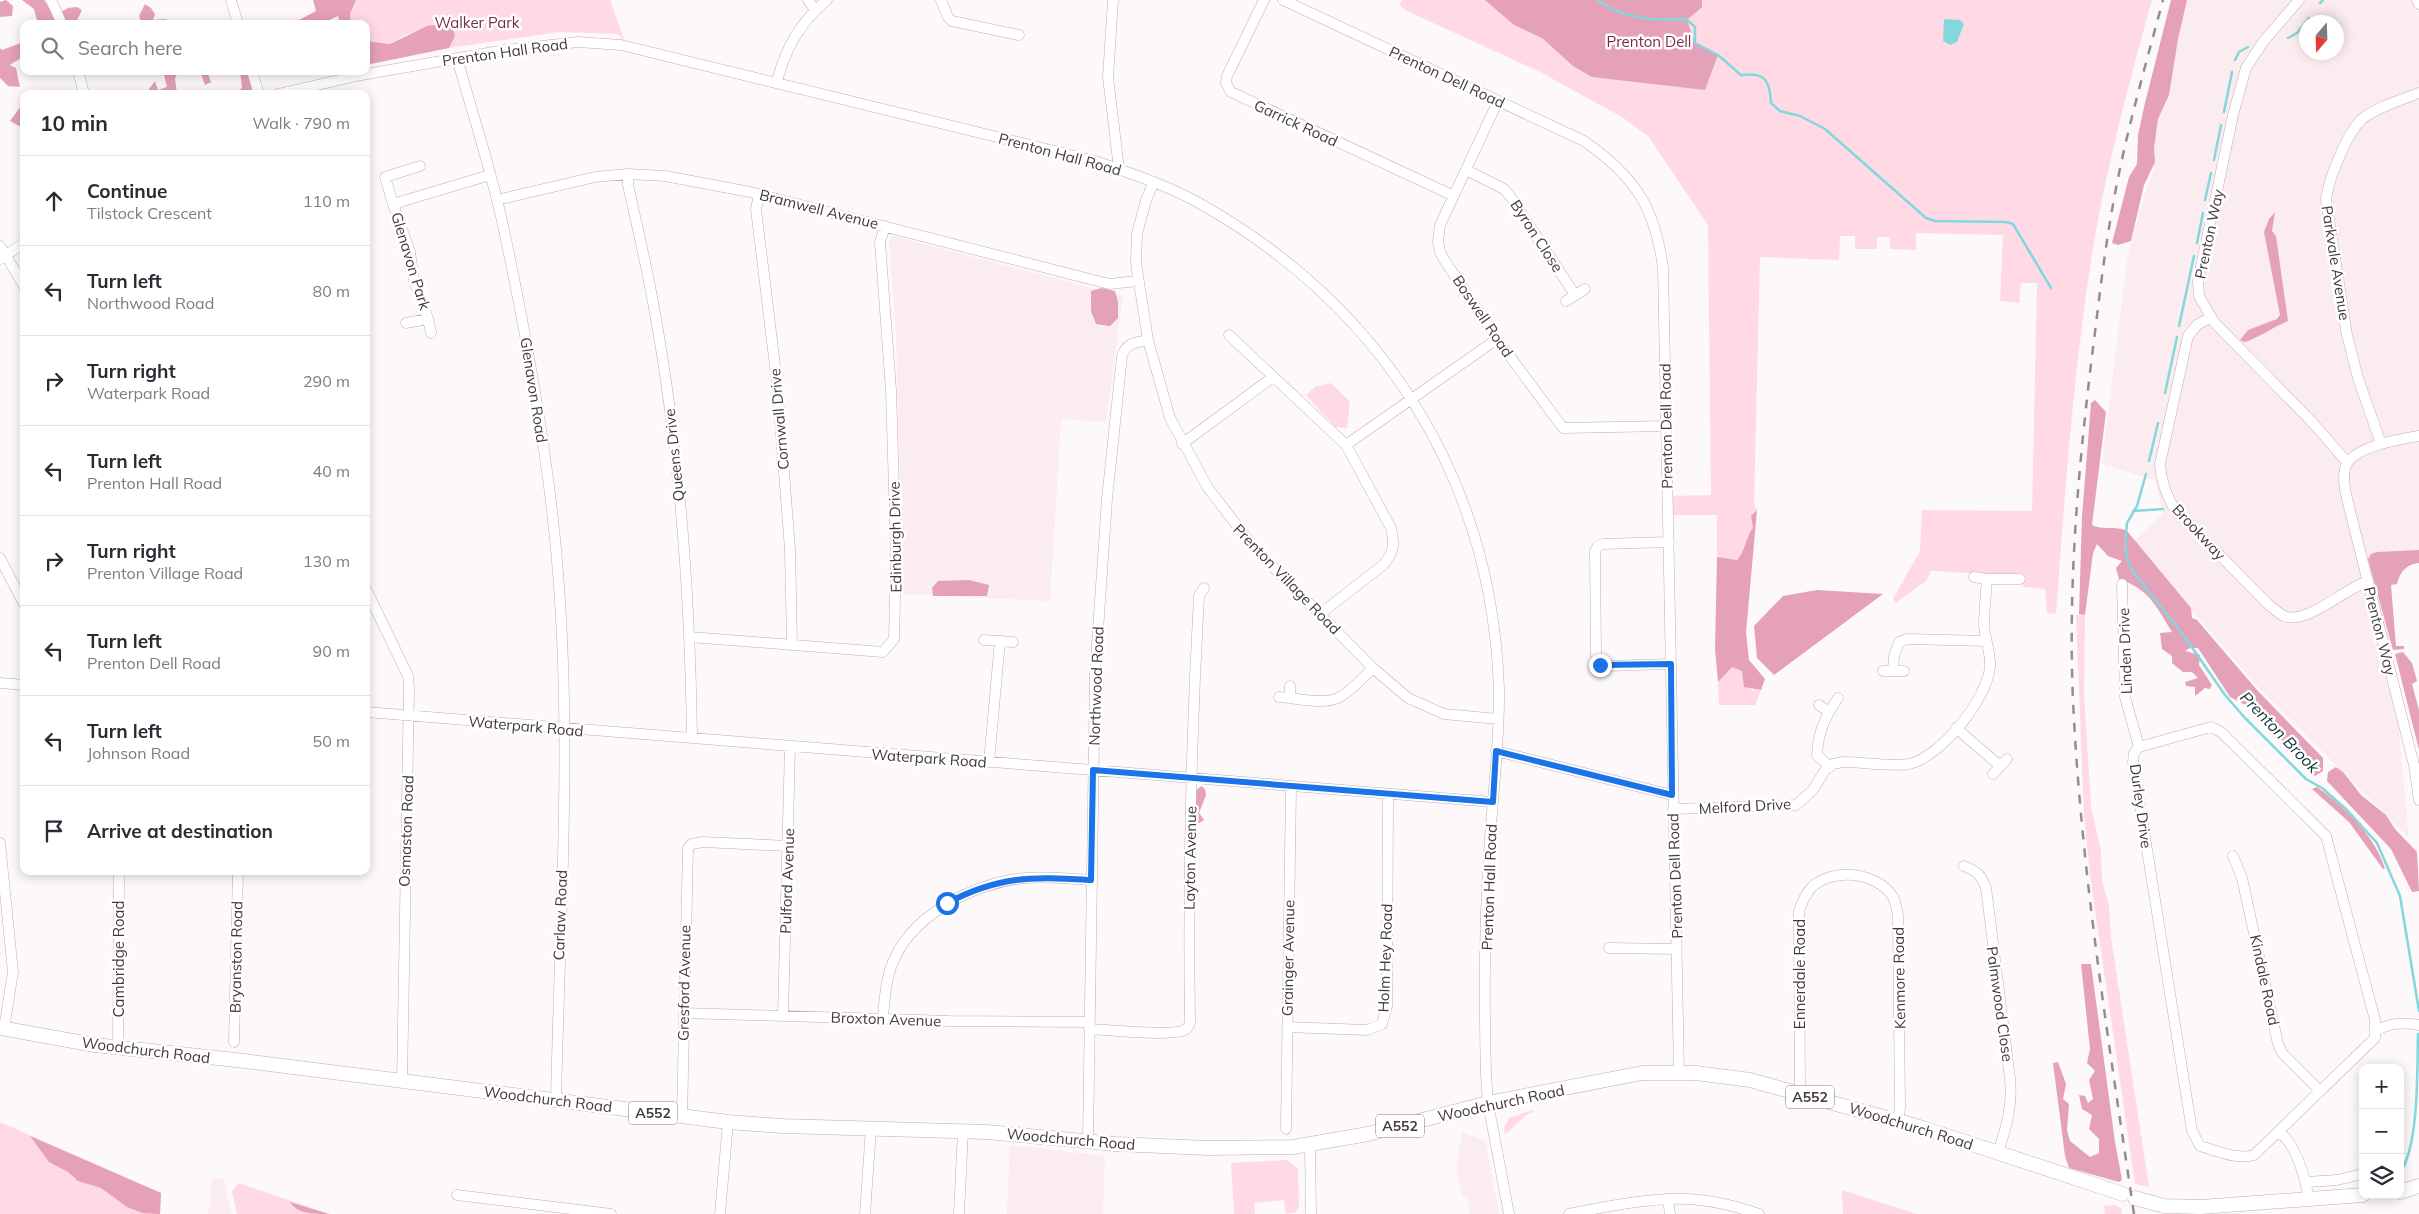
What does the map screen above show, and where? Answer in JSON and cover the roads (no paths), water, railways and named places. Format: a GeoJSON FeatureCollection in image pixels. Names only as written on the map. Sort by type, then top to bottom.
{"type":"FeatureCollection","features":[{"type":"Feature","properties":{"kind":"highway","name":"Woodchurch Road"},"geometry":{"type":"LineString","coordinates":[[2,1028],[118,1048],[236,1060],[556,1100],[682,1118],[728,1122],[963,1131],[1208,1148],[1310,1146],[1368,1134],[1488,1103],[1642,1073],[1696,1073],[1750,1080],[1898,1121],[2170,1210],[2359,1195]]}},
{"type":"Feature","properties":{"kind":"highway"},"geometry":{"type":"LineString","coordinates":[[2404,1191],[2419,1186]]}},
{"type":"Feature","properties":{"kind":"street"},"geometry":{"type":"LineString","coordinates":[[51,0],[60,20]]}},
{"type":"Feature","properties":{"kind":"street"},"geometry":{"type":"LineString","coordinates":[[231,0],[237,20]]}},
{"type":"Feature","properties":{"kind":"street"},"geometry":{"type":"LineString","coordinates":[[808,0],[815,10]]}},
{"type":"Feature","properties":{"kind":"street"},"geometry":{"type":"LineString","coordinates":[[777,81],[788,46],[797,31],[815,10],[827,0]]}},
{"type":"Feature","properties":{"kind":"street"},"geometry":{"type":"LineString","coordinates":[[941,0],[948,17],[952,21],[1020,35]]}},
{"type":"Feature","properties":{"kind":"street"},"geometry":{"type":"LineString","coordinates":[[1113,0],[1108,77],[1119,169]]}},
{"type":"Feature","properties":{"kind":"street","name":"Garrick Road"},"geometry":{"type":"LineString","coordinates":[[1264,0],[1227,76],[1226,83],[1231,92],[1454,196]]}},
{"type":"Feature","properties":{"kind":"street","name":"Prenton Dell Road"},"geometry":{"type":"LineString","coordinates":[[1283,0],[1584,141],[1605,155],[1623,172],[1652,215],[1659,241],[1663,268],[1672,809],[1679,1073]]}},
{"type":"Feature","properties":{"kind":"street","name":"Prenton Way"},"geometry":{"type":"LineString","coordinates":[[2299,0],[2263,42],[2246,68],[2233,115],[2198,281],[2199,296],[2211,317],[2230,339],[2314,423],[2347,462],[2344,469],[2345,486],[2414,765],[2419,800]]}},
{"type":"Feature","properties":{"kind":"street"},"geometry":{"type":"LineString","coordinates":[[2417,0],[2419,4]]}},
{"type":"Feature","properties":{"kind":"street","name":"Prenton Hall Road"},"geometry":{"type":"LineString","coordinates":[[370,73],[505,50],[578,42],[621,44],[1095,160],[1154,182],[1206,206],[1290,263],[1352,321],[1394,372],[1440,448],[1476,539],[1491,605],[1499,690],[1488,858],[1485,1040],[1488,1103],[1509,1214]]}},
{"type":"Feature","properties":{"kind":"street","name":"Glenavon Road"},"geometry":{"type":"LineString","coordinates":[[457,58],[497,200],[536,394],[554,529],[562,637],[565,729]]}},
{"type":"Feature","properties":{"kind":"street"},"geometry":{"type":"LineString","coordinates":[[79,75],[83,90]]}},
{"type":"Feature","properties":{"kind":"street"},"geometry":{"type":"LineString","coordinates":[[253,75],[258,90]]}},
{"type":"Feature","properties":{"kind":"street","name":"Prenton Hall Road"},"geometry":{"type":"LineString","coordinates":[[295,90],[361,75]]}},
{"type":"Feature","properties":{"kind":"street","name":"Parkvale Avenue"},"geometry":{"type":"LineString","coordinates":[[2381,444],[2358,378],[2347,335],[2326,200],[2328,183],[2347,142],[2362,119],[2419,93]]}},
{"type":"Feature","properties":{"kind":"street","name":"Boswell Road"},"geometry":{"type":"LineString","coordinates":[[1498,101],[1438,233],[1440,252],[1497,339],[1563,428],[1666,426]]}},
{"type":"Feature","properties":{"kind":"street","name":"Glenavon Park"},"geometry":{"type":"LineString","coordinates":[[420,166],[385,176],[410,252],[414,280],[428,318],[431,333]]}},
{"type":"Feature","properties":{"kind":"street","name":"Byron Close"},"geometry":{"type":"LineString","coordinates":[[1466,170],[1504,189],[1510,196],[1571,298],[1585,289]]}},
{"type":"Feature","properties":{"kind":"street","name":"Bramwell Avenue"},"geometry":{"type":"LineString","coordinates":[[497,200],[595,177],[628,174],[665,176],[759,195],[1109,284],[1138,281]]}},
{"type":"Feature","properties":{"kind":"street","name":"Queens Drive"},"geometry":{"type":"LineString","coordinates":[[628,174],[628,185],[654,307],[666,381],[688,589],[692,738]]}},
{"type":"Feature","properties":{"kind":"street","name":"Glenavon Park"},"geometry":{"type":"LineString","coordinates":[[393,204],[490,175]]}},
{"type":"Feature","properties":{"kind":"street","name":"Prenton Village Road"},"geometry":{"type":"LineString","coordinates":[[1154,182],[1146,200],[1137,234],[1136,263],[1148,340],[1170,418],[1182,444],[1208,488],[1228,517],[1256,550],[1373,668],[1408,698],[1444,714],[1498,719]]}},
{"type":"Feature","properties":{"kind":"street","name":"Cornwall Drive"},"geometry":{"type":"LineString","coordinates":[[759,195],[756,209],[777,382],[790,549],[792,645]]}},
{"type":"Feature","properties":{"kind":"street","name":"Edinburgh Drive"},"geometry":{"type":"LineString","coordinates":[[690,637],[883,652],[894,639],[896,555],[892,400],[880,242],[885,226]]}},
{"type":"Feature","properties":{"kind":"street"},"geometry":{"type":"LineString","coordinates":[[0,246],[2,258],[20,281]]}},
{"type":"Feature","properties":{"kind":"street"},"geometry":{"type":"LineString","coordinates":[[2,258],[20,246]]}},
{"type":"Feature","properties":{"kind":"street","name":"Brookway"},"geometry":{"type":"LineString","coordinates":[[2211,317],[2197,325],[2188,336],[2160,464],[2161,478],[2166,495],[2175,510],[2268,604],[2282,615],[2302,616],[2316,611],[2354,586],[2368,581]]}},
{"type":"Feature","properties":{"kind":"street","name":"Glenavon Park"},"geometry":{"type":"LineString","coordinates":[[406,323],[428,318]]}},
{"type":"Feature","properties":{"kind":"street"},"geometry":{"type":"LineString","coordinates":[[1229,335],[1346,446],[1391,528],[1394,541],[1393,548],[1390,557],[1384,565],[1320,614]]}},
{"type":"Feature","properties":{"kind":"street"},"geometry":{"type":"LineString","coordinates":[[1346,446],[1497,339]]}},
{"type":"Feature","properties":{"kind":"street","name":"Northwood Road"},"geometry":{"type":"LineString","coordinates":[[1088,1141],[1095,674],[1100,583],[1122,356],[1125,347],[1129,344],[1148,340]]}},
{"type":"Feature","properties":{"kind":"street"},"geometry":{"type":"LineString","coordinates":[[1182,444],[1274,377]]}},
{"type":"Feature","properties":{"kind":"street"},"geometry":{"type":"LineString","coordinates":[[2347,462],[2354,455],[2381,444],[2419,436]]}},
{"type":"Feature","properties":{"kind":"street"},"geometry":{"type":"LineString","coordinates":[[1669,542],[1603,544],[1598,546],[1595,551],[1596,655],[1600,665],[1606,666],[1671,664]]}},
{"type":"Feature","properties":{"kind":"street"},"geometry":{"type":"LineString","coordinates":[[0,558],[20,596]]}},
{"type":"Feature","properties":{"kind":"street"},"geometry":{"type":"LineString","coordinates":[[1974,577],[2020,579]]}},
{"type":"Feature","properties":{"kind":"street"},"geometry":{"type":"LineString","coordinates":[[1838,698],[1829,712],[1818,739],[1818,755],[1830,767],[1843,762],[1908,764],[1920,760],[1956,728],[1968,714],[1986,682],[1990,656],[1984,625],[1987,579]]}},
{"type":"Feature","properties":{"kind":"street","name":"Linden Drive"},"geometry":{"type":"LineString","coordinates":[[2122,584],[2125,697],[2139,747]]}},
{"type":"Feature","properties":{"kind":"street","name":"Layton Avenue"},"geometry":{"type":"LineString","coordinates":[[1089,1026],[1169,1032],[1182,1031],[1188,1028],[1190,1023],[1189,932],[1192,778],[1199,596],[1204,588]]}},
{"type":"Feature","properties":{"kind":"street","name":"Osmaston Road"},"geometry":{"type":"LineString","coordinates":[[370,597],[408,676],[410,716],[404,906],[402,1082]]}},
{"type":"Feature","properties":{"kind":"street"},"geometry":{"type":"LineString","coordinates":[[1893,671],[1896,648],[1899,642],[1907,639],[1986,641]]}},
{"type":"Feature","properties":{"kind":"street"},"geometry":{"type":"LineString","coordinates":[[984,640],[1013,642]]}},
{"type":"Feature","properties":{"kind":"street"},"geometry":{"type":"LineString","coordinates":[[989,762],[1000,641]]}},
{"type":"Feature","properties":{"kind":"street"},"geometry":{"type":"LineString","coordinates":[[1290,686],[1285,697],[1336,700],[1373,668]]}},
{"type":"Feature","properties":{"kind":"street"},"geometry":{"type":"LineString","coordinates":[[0,683],[20,685]]}},
{"type":"Feature","properties":{"kind":"street"},"geometry":{"type":"LineString","coordinates":[[1819,705],[1829,712]]}},
{"type":"Feature","properties":{"kind":"street","name":"Waterpark Road"},"geometry":{"type":"LineString","coordinates":[[370,712],[1493,802]]}},
{"type":"Feature","properties":{"kind":"street","name":"Durley Drive"},"geometry":{"type":"LineString","coordinates":[[2211,726],[2221,732],[2322,830],[2328,843],[2375,1020],[2375,1038],[2319,1090],[2279,1132],[2254,1155],[2247,1157],[2228,1155],[2200,1146],[2192,1131],[2135,776],[2134,753],[2139,747],[2211,726]]}},
{"type":"Feature","properties":{"kind":"street"},"geometry":{"type":"LineString","coordinates":[[1956,728],[2000,766]]}},
{"type":"Feature","properties":{"kind":"street","name":"Carlaw Road"},"geometry":{"type":"LineString","coordinates":[[556,1100],[565,729]]}},
{"type":"Feature","properties":{"kind":"street","name":"Pulford Avenue"},"geometry":{"type":"LineString","coordinates":[[783,1015],[790,747]]}},
{"type":"Feature","properties":{"kind":"street"},"geometry":{"type":"LineString","coordinates":[[1496,751],[1672,795]]}},
{"type":"Feature","properties":{"kind":"street","name":"Melford Drive"},"geometry":{"type":"LineString","coordinates":[[1672,809],[1796,805],[1814,790],[1825,770],[1830,767]]}},
{"type":"Feature","properties":{"kind":"street","name":"Grainger Avenue"},"geometry":{"type":"LineString","coordinates":[[1286,1129],[1291,786]]}},
{"type":"Feature","properties":{"kind":"street","name":"Holm Hey Road"},"geometry":{"type":"LineString","coordinates":[[1287,1027],[1366,1030],[1382,1024],[1387,1006],[1388,794]]}},
{"type":"Feature","properties":{"kind":"street","name":"Gresford Avenue"},"geometry":{"type":"LineString","coordinates":[[682,1118],[688,848],[692,844],[703,842],[788,846]]}},
{"type":"Feature","properties":{"kind":"street"},"geometry":{"type":"LineString","coordinates":[[0,843],[14,972],[2,1028]]}},
{"type":"Feature","properties":{"kind":"street","name":"Kindale Road"},"geometry":{"type":"LineString","coordinates":[[2233,856],[2242,878],[2278,1044],[2282,1053],[2319,1090]]}},
{"type":"Feature","properties":{"kind":"street","name":"Palmwood Close"},"geometry":{"type":"LineString","coordinates":[[1963,866],[1976,871],[1982,876],[1986,888],[2010,1079],[2012,1100],[2010,1114],[1998,1153]]}},
{"type":"Feature","properties":{"kind":"street","name":"Cambridge Road"},"geometry":{"type":"LineString","coordinates":[[118,1048],[119,875]]}},
{"type":"Feature","properties":{"kind":"street","name":"Bryanston Road"},"geometry":{"type":"LineString","coordinates":[[234,1042],[238,875]]}},
{"type":"Feature","properties":{"kind":"street","name":"Ennerdale Road"},"geometry":{"type":"LineString","coordinates":[[1800,1094],[1799,911],[1804,896],[1812,887],[1823,880],[1839,876]]}},
{"type":"Feature","properties":{"kind":"street","name":"Kenmore Road"},"geometry":{"type":"LineString","coordinates":[[1839,876],[1872,879],[1880,884],[1892,897],[1896,906],[1900,1060],[1900,1108],[1898,1121]]}},
{"type":"Feature","properties":{"kind":"street"},"geometry":{"type":"LineString","coordinates":[[883,1019],[884,991],[890,968],[902,947],[928,917],[947,903],[982,886],[1027,878],[1091,880]]}},
{"type":"Feature","properties":{"kind":"street"},"geometry":{"type":"LineString","coordinates":[[1610,948],[1677,949]]}},
{"type":"Feature","properties":{"kind":"street","name":"Broxton Avenue"},"geometry":{"type":"LineString","coordinates":[[684,1013],[1089,1026]]}},
{"type":"Feature","properties":{"kind":"street"},"geometry":{"type":"LineString","coordinates":[[2375,1031],[2386,1026],[2405,1022],[2419,1025]]}},
{"type":"Feature","properties":{"kind":"street"},"geometry":{"type":"LineString","coordinates":[[720,1214],[728,1122]]}},
{"type":"Feature","properties":{"kind":"street"},"geometry":{"type":"LineString","coordinates":[[865,1214],[870,1128]]}},
{"type":"Feature","properties":{"kind":"street"},"geometry":{"type":"LineString","coordinates":[[959,1214],[963,1131]]}},
{"type":"Feature","properties":{"kind":"street"},"geometry":{"type":"LineString","coordinates":[[2279,1132],[2285,1136],[2291,1147],[2306,1182],[2309,1199]]}},
{"type":"Feature","properties":{"kind":"street"},"geometry":{"type":"LineString","coordinates":[[1310,1146],[1311,1214]]}},
{"type":"Feature","properties":{"kind":"street"},"geometry":{"type":"LineString","coordinates":[[2306,1182],[2337,1180],[2359,1175]]}},
{"type":"Feature","properties":{"kind":"street"},"geometry":{"type":"LineString","coordinates":[[456,1195],[611,1214]]}},
{"type":"Feature","properties":{"kind":"street"},"geometry":{"type":"LineString","coordinates":[[1569,1214],[1668,1199],[1688,1199],[1725,1204],[1759,1214]]}},
{"type":"Feature","properties":{"kind":"street"},"geometry":{"type":"LineString","coordinates":[[1668,1199],[1670,1214]]}},
{"type":"Feature","properties":{"kind":"water"},"geometry":{"type":"Polygon","coordinates":[[[1944,19],[1960,20],[1964,24],[1957,42],[1950,45],[1943,41],[1944,19]]]}},
{"type":"Feature","properties":{"kind":"waterway"},"geometry":{"type":"LineString","coordinates":[[1597,0],[1629,15],[1662,20],[1686,19],[1695,27],[1695,43],[1718,55],[1741,75],[1756,75],[1765,79],[1771,103],[1780,111],[1800,116],[1825,129],[1926,218],[1935,221],[2006,222],[2013,224],[2051,288]]}},
{"type":"Feature","properties":{"kind":"waterway","name":"Prenton Brook"},"geometry":{"type":"LineString","coordinates":[[2320,3],[2323,0]]}},
{"type":"Feature","properties":{"kind":"waterway","name":"Prenton Brook"},"geometry":{"type":"LineString","coordinates":[[2288,38],[2299,30]]}},
{"type":"Feature","properties":{"kind":"waterway","name":"Prenton Brook"},"geometry":{"type":"LineString","coordinates":[[2235,60],[2239,52],[2248,47]]}},
{"type":"Feature","properties":{"kind":"waterway","name":"Prenton Brook"},"geometry":{"type":"LineString","coordinates":[[2224,112],[2232,72]]}},
{"type":"Feature","properties":{"kind":"waterway","name":"Prenton Brook"},"geometry":{"type":"LineString","coordinates":[[2214,160],[2221,125]]}},
{"type":"Feature","properties":{"kind":"waterway","name":"Prenton Brook"},"geometry":{"type":"LineString","coordinates":[[2205,200],[2211,173]]}},
{"type":"Feature","properties":{"kind":"waterway","name":"Prenton Brook"},"geometry":{"type":"LineString","coordinates":[[2197,243],[2203,213]]}},
{"type":"Feature","properties":{"kind":"waterway","name":"Prenton Brook"},"geometry":{"type":"LineString","coordinates":[[2179,326],[2194,256]]}},
{"type":"Feature","properties":{"kind":"waterway","name":"Prenton Brook"},"geometry":{"type":"LineString","coordinates":[[2165,393],[2177,337]]}},
{"type":"Feature","properties":{"kind":"waterway","name":"Prenton Brook"},"geometry":{"type":"LineString","coordinates":[[2149,461],[2158,423]]}},
{"type":"Feature","properties":{"kind":"waterway","name":"Prenton Brook"},"geometry":{"type":"LineString","coordinates":[[2146,474],[2137,506],[2127,523],[2125,545],[2127,559],[2133,572],[2182,633],[2225,695],[2245,718],[2306,779],[2322,788],[2347,810],[2377,843],[2400,896],[2419,1011]]}},
{"type":"Feature","properties":{"kind":"waterway"},"geometry":{"type":"LineString","coordinates":[[2133,511],[2163,509]]}},
{"type":"Feature","properties":{"kind":"waterway","name":"Prenton Brook"},"geometry":{"type":"LineString","coordinates":[[2404,1166],[2414,1125],[2418,1034]]}},
{"type":"Feature","properties":{"kind":"railway"},"geometry":{"type":"LineString","coordinates":[[2134,1214],[2097,958],[2082,829],[2073,700],[2073,571],[2082,442],[2106,251],[2116,189],[2128,134],[2163,0]]}},
{"type":"Feature","properties":{"kind":"park label","name":"Walker Park"},"geometry":{"type":"Point","coordinates":[477,22]}},
{"type":"Feature","properties":{"kind":"park label","name":"Prenton Dell"},"geometry":{"type":"Point","coordinates":[1649,41]}}]}
